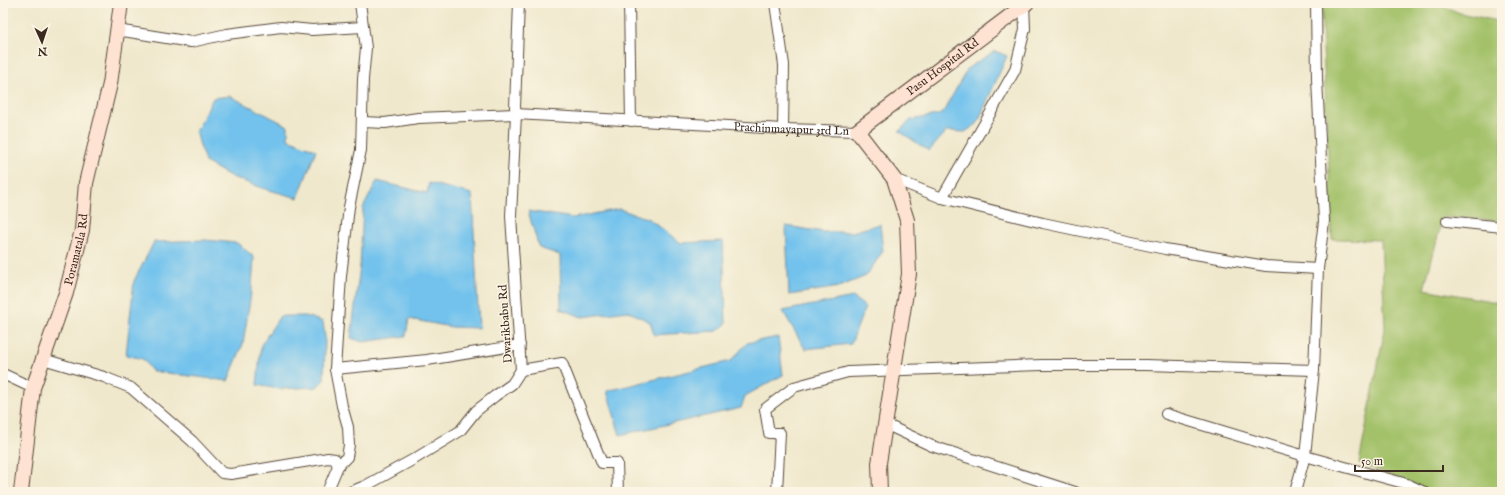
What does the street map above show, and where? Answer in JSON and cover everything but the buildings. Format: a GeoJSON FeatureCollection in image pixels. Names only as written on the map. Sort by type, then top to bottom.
{"type":"FeatureCollection","features":[{"type":"Feature","properties":{"kind":"main road","name":"Poramatala Rd"},"geometry":{"type":"LineString","coordinates":[[21,492],[33,388],[66,293],[82,230],[86,184],[110,84],[121,3]]}},
{"type":"Feature","properties":{"kind":"main road","name":"Pasu Hospital Rd"},"geometry":{"type":"LineString","coordinates":[[857,131],[1025,4]]}},
{"type":"Feature","properties":{"kind":"main road","name":"Prachinmayapur 3rd Ln"},"geometry":{"type":"LineString","coordinates":[[857,131],[894,179],[907,220],[908,274],[879,462],[880,492]]}},
{"type":"Feature","properties":{"kind":"street"},"geometry":{"type":"LineString","coordinates":[[326,492],[338,466],[347,457],[349,445],[348,427],[342,406],[335,369],[341,276],[348,214],[361,150],[363,122],[366,48],[360,3]]}},
{"type":"Feature","properties":{"kind":"street","name":"Dwarikbabu Rd"},"geometry":{"type":"LineString","coordinates":[[519,3],[511,216],[521,370],[562,363],[602,463],[618,462],[618,492]]}},
{"type":"Feature","properties":{"kind":"street"},"geometry":{"type":"LineString","coordinates":[[629,3],[631,121]]}},
{"type":"Feature","properties":{"kind":"street"},"geometry":{"type":"LineString","coordinates":[[775,3],[784,65],[783,129]]}},
{"type":"Feature","properties":{"kind":"street"},"geometry":{"type":"LineString","coordinates":[[1295,492],[1305,456],[1314,370],[1318,269],[1324,221],[1317,79],[1316,3]]}},
{"type":"Feature","properties":{"kind":"street"},"geometry":{"type":"LineString","coordinates":[[942,198],[1015,70],[1025,29],[1025,4]]}},
{"type":"Feature","properties":{"kind":"street"},"geometry":{"type":"LineString","coordinates":[[117,30],[191,42],[226,34],[280,28],[312,30],[363,27]]}},
{"type":"Feature","properties":{"kind":"street","name":"Prachinmayapur 3rd Ln"},"geometry":{"type":"LineString","coordinates":[[363,122],[385,123],[418,118],[516,110],[631,121],[783,129],[857,131]]}},
{"type":"Feature","properties":{"kind":"street"},"geometry":{"type":"LineString","coordinates":[[894,179],[942,198],[1043,223],[1165,249],[1266,266],[1318,269]]}},
{"type":"Feature","properties":{"kind":"street"},"geometry":{"type":"LineString","coordinates":[[1447,221],[1502,227]]}},
{"type":"Feature","properties":{"kind":"street"},"geometry":{"type":"LineString","coordinates":[[335,369],[427,360],[520,345]]}},
{"type":"Feature","properties":{"kind":"street"},"geometry":{"type":"LineString","coordinates":[[43,359],[104,377],[131,388],[192,441],[222,473],[231,474],[328,458],[335,459],[338,466]]}},
{"type":"Feature","properties":{"kind":"street"},"geometry":{"type":"LineString","coordinates":[[777,492],[780,433],[768,432],[765,409],[794,387],[848,372],[894,369],[1050,365],[1153,365],[1314,370]]}},
{"type":"Feature","properties":{"kind":"street"},"geometry":{"type":"LineString","coordinates":[[350,492],[367,486],[460,431],[476,411],[512,384],[521,370]]}},
{"type":"Feature","properties":{"kind":"street"},"geometry":{"type":"LineString","coordinates":[[3,374],[33,388]]}},
{"type":"Feature","properties":{"kind":"street"},"geometry":{"type":"LineString","coordinates":[[1166,414],[1405,488],[1424,492]]}},
{"type":"Feature","properties":{"kind":"street"},"geometry":{"type":"LineString","coordinates":[[885,424],[932,446],[1075,492]]}},
{"type":"Feature","properties":{"kind":"green space"},"geometry":{"type":"Polygon","coordinates":[[[1321,3],[1436,3],[1460,13],[1502,22],[1502,221],[1443,217],[1424,289],[1502,303],[1502,492],[1434,492],[1359,463],[1385,328],[1381,240],[1332,239],[1321,3]]]}},
{"type":"Feature","properties":{"kind":"water"},"geometry":{"type":"Polygon","coordinates":[[[995,51],[1007,56],[977,124],[965,132],[947,131],[929,151],[899,131],[911,120],[942,114],[968,68],[995,51]]]}},
{"type":"Feature","properties":{"kind":"water"},"geometry":{"type":"Polygon","coordinates":[[[230,96],[288,126],[288,139],[316,150],[298,198],[262,188],[232,177],[205,162],[196,132],[213,98],[230,96]]]}},
{"type":"Feature","properties":{"kind":"water"},"geometry":{"type":"Polygon","coordinates":[[[377,181],[427,193],[429,183],[472,194],[479,328],[451,327],[409,319],[406,336],[363,342],[351,338],[360,266],[363,208],[377,181]]]}},
{"type":"Feature","properties":{"kind":"water"},"geometry":{"type":"Polygon","coordinates":[[[619,209],[649,219],[681,243],[723,241],[726,324],[717,331],[654,335],[650,322],[628,311],[582,317],[561,309],[560,255],[539,248],[528,211],[573,218],[619,209]]]}},
{"type":"Feature","properties":{"kind":"water"},"geometry":{"type":"Polygon","coordinates":[[[880,224],[883,251],[866,276],[839,287],[789,295],[786,226],[824,232],[852,232],[880,224]]]}},
{"type":"Feature","properties":{"kind":"water"},"geometry":{"type":"Polygon","coordinates":[[[205,240],[237,243],[254,257],[252,287],[243,344],[228,381],[152,371],[143,359],[126,355],[134,281],[154,242],[205,240]]]}},
{"type":"Feature","properties":{"kind":"water"},"geometry":{"type":"Polygon","coordinates":[[[853,297],[865,307],[851,344],[805,349],[783,311],[853,297]]]}},
{"type":"Feature","properties":{"kind":"water"},"geometry":{"type":"Polygon","coordinates":[[[280,316],[306,316],[323,322],[325,338],[324,380],[317,387],[279,389],[257,385],[261,345],[280,316]]]}},
{"type":"Feature","properties":{"kind":"water"},"geometry":{"type":"Polygon","coordinates":[[[778,337],[783,375],[745,396],[741,408],[620,435],[607,391],[731,361],[747,343],[778,337]]]}}]}
